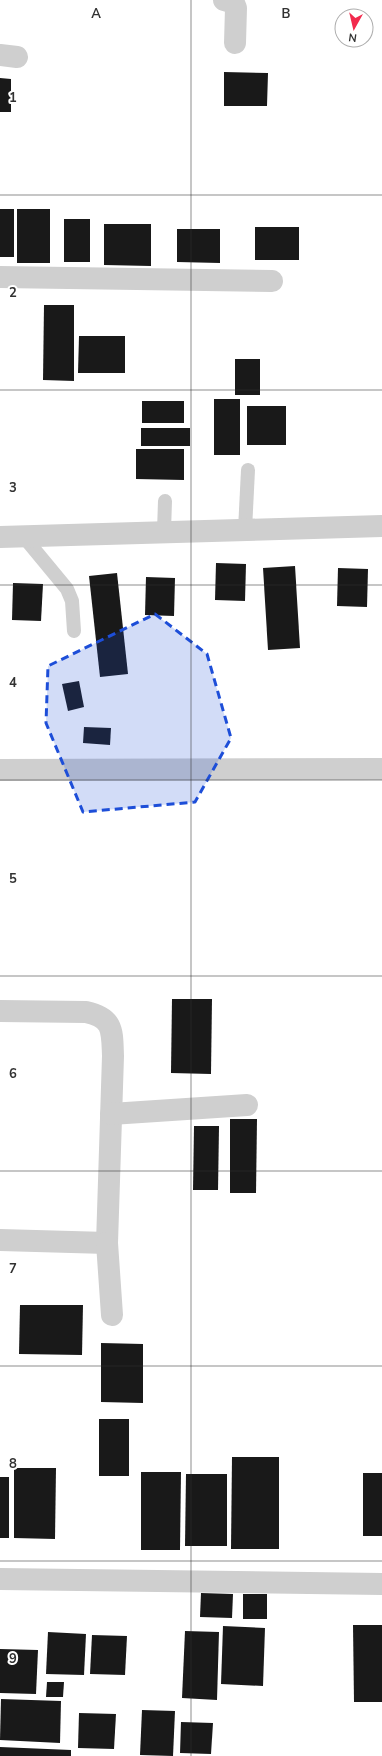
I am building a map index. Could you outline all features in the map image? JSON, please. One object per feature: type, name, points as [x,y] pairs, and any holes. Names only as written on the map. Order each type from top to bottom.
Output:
[{"type":"street","points":[[224,0],[234,3],[236,8],[236,43]]},
{"type":"street","points":[[0,277],[272,281]]},
{"type":"street","points":[[0,537],[164,531],[382,526]]},
{"type":"street","points":[[0,770],[382,769]]},
{"type":"street","points":[[0,1011],[86,1012],[96,1014],[110,1024],[112,1031],[111,1114],[107,1243],[112,1315]]},
{"type":"street","points":[[111,1114],[247,1105]]},
{"type":"street","points":[[0,1240],[107,1243]]},
{"type":"street","points":[[0,1579],[382,1584]]},
{"type":"lane","points":[[245,530],[248,470]]},
{"type":"lane","points":[[164,531],[165,501]]},
{"type":"lane","points":[[24,537],[67,589],[72,601],[74,631]]},
{"type":"highlighted area","points":[[155,614],[207,654],[231,738],[195,802],[83,812],[46,723],[48,666]]},
{"type":"building","points":[[224,72],[268,73],[267,106],[224,106]]},
{"type":"building","points":[[0,78],[11,79],[11,112],[0,112]]},
{"type":"building","points":[[0,209],[14,209],[14,257],[0,257]]},
{"type":"building","points":[[17,209],[50,209],[50,263],[17,263]]},
{"type":"building","points":[[64,219],[90,219],[90,262],[64,262]]},
{"type":"building","points":[[104,224],[151,224],[151,266],[104,265]]},
{"type":"building","points":[[255,227],[299,227],[299,260],[255,260]]},
{"type":"building","points":[[177,229],[220,229],[220,263],[177,262]]},
{"type":"building","points":[[44,305],[74,305],[74,381],[43,380]]},
{"type":"building","points":[[79,336],[125,336],[125,373],[78,373]]},
{"type":"building","points":[[235,359],[260,359],[260,395],[235,395]]},
{"type":"building","points":[[214,399],[240,399],[240,455],[214,455]]},
{"type":"building","points":[[142,401],[184,401],[184,423],[142,423]]},
{"type":"building","points":[[247,406],[286,406],[286,445],[247,445]]},
{"type":"building","points":[[141,428],[190,428],[190,446],[141,446]]},
{"type":"building","points":[[136,449],[184,449],[184,480],[136,479]]},
{"type":"building","points":[[216,563],[246,564],[245,601],[215,600]]},
{"type":"building","points":[[295,566],[300,648],[268,650],[263,568]]},
{"type":"building","points":[[338,568],[368,569],[367,607],[337,606]]},
{"type":"building","points":[[117,573],[128,674],[100,677],[89,576]]},
{"type":"building","points":[[146,577],[175,578],[174,616],[145,615]]},
{"type":"building","points":[[13,583],[43,584],[41,621],[12,620]]},
{"type":"building","points":[[79,681],[84,707],[68,711],[62,684]]},
{"type":"building","points":[[84,727],[111,728],[110,745],[83,743]]},
{"type":"building","points":[[172,999],[212,999],[211,1074],[171,1073]]},
{"type":"building","points":[[230,1119],[257,1119],[256,1193],[230,1193]]},
{"type":"building","points":[[194,1126],[219,1126],[218,1190],[193,1190]]},
{"type":"building","points":[[20,1305],[83,1305],[82,1355],[19,1354]]},
{"type":"building","points":[[101,1343],[143,1344],[143,1403],[101,1402]]},
{"type":"building","points":[[99,1419],[129,1419],[129,1476],[99,1476]]},
{"type":"building","points":[[232,1457],[279,1457],[279,1549],[231,1549]]},
{"type":"building","points":[[14,1468],[56,1468],[55,1539],[14,1538]]},
{"type":"building","points":[[141,1472],[181,1472],[180,1550],[141,1550]]},
{"type":"building","points":[[363,1473],[382,1473],[382,1536],[363,1536]]},
{"type":"building","points":[[186,1474],[227,1474],[227,1546],[185,1546]]},
{"type":"building","points":[[0,1477],[9,1477],[9,1538],[0,1538]]},
{"type":"building","points":[[201,1593],[233,1594],[232,1618],[200,1617]]},
{"type":"building","points":[[243,1594],[267,1594],[267,1619],[243,1619]]},
{"type":"building","points":[[353,1625],[382,1625],[382,1702],[354,1702]]},
{"type":"building","points":[[223,1626],[265,1628],[263,1686],[221,1684]]},
{"type":"building","points":[[185,1631],[219,1632],[217,1700],[182,1698]]},
{"type":"building","points":[[48,1632],[86,1634],[84,1675],[46,1674]]},
{"type":"building","points":[[92,1635],[127,1636],[125,1675],[90,1674]]},
{"type":"building","points":[[0,1649],[38,1650],[36,1694],[0,1693]]},
{"type":"building","points":[[47,1682],[64,1682],[63,1697],[46,1697]]},
{"type":"building","points":[[1,1699],[61,1701],[60,1743],[0,1740]]},
{"type":"building","points":[[142,1710],[175,1711],[173,1756],[140,1755]]},
{"type":"building","points":[[79,1713],[116,1714],[114,1749],[78,1748]]},
{"type":"building","points":[[181,1722],[213,1723],[211,1754],[180,1753]]},
{"type":"building","points":[[0,1747],[71,1750],[71,1756],[0,1756]]}]
